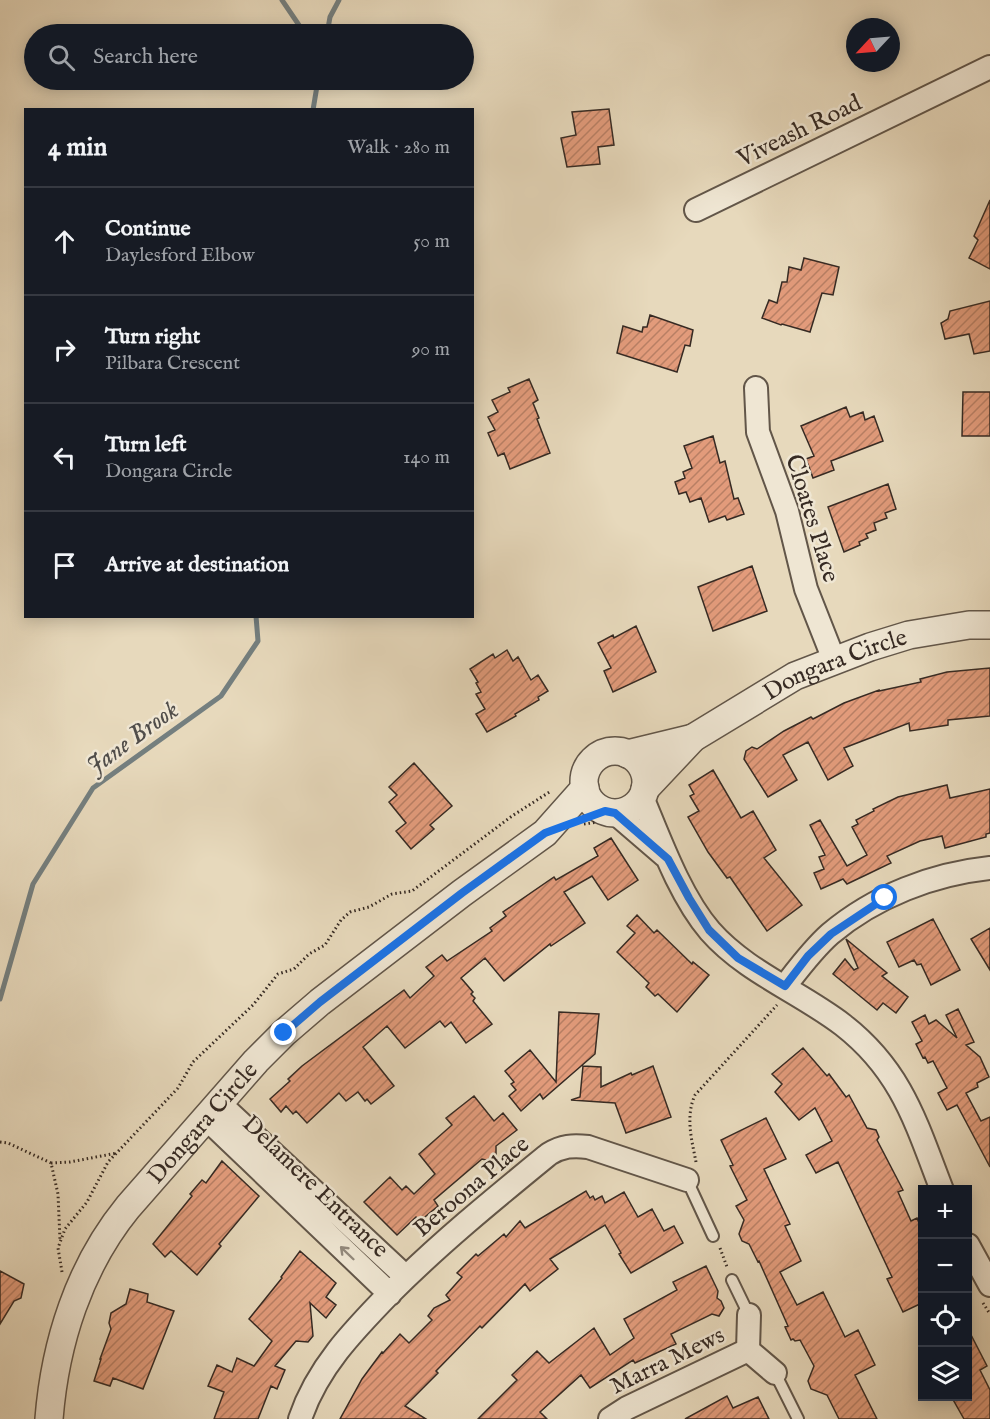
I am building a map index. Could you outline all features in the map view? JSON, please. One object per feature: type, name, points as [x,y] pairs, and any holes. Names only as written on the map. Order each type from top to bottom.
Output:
[{"type":"street","name":"Viveash Road","points":[[696,210],[990,68]]},
{"type":"street","name":"Cloates Place","points":[[756,388],[758,432],[787,511],[806,589],[834,660]]},
{"type":"street","name":"Dongara Circle","points":[[643,793],[693,738],[795,676],[834,660],[909,635],[969,625],[990,625]]},
{"type":"street","name":"Dongara Circle","points":[[627,754],[693,738]]},
{"type":"street","points":[[668,859],[601,817],[587,796],[584,783],[586,770],[593,759],[611,751],[633,756],[641,765],[645,774],[643,793],[668,859],[709,930],[738,958],[782,994],[842,1024],[869,1048],[894,1078],[910,1107],[940,1185]]},
{"type":"street","name":"Dongara Circle","points":[[49,1419],[52,1381],[61,1340],[90,1265],[111,1228],[256,1061],[284,1033],[320,1002],[462,893],[545,833],[585,788]]},
{"type":"street","points":[[601,817],[631,808],[643,793]]},
{"type":"street","name":"Dongara Circle","points":[[545,833],[601,817]]},
{"type":"street","points":[[782,994],[808,956],[831,934],[885,898],[942,876],[990,868]]},
{"type":"street","name":"Delamere Entrance","points":[[213,1111],[406,1277]]},
{"type":"street","name":"Delamere Entrance","points":[[213,1111],[390,1294]]},
{"type":"street","name":"Beroona Place","points":[[300,1419],[317,1379],[335,1352],[358,1326],[442,1243],[560,1147],[575,1145],[588,1147],[687,1180]]},
{"type":"street","points":[[972,1252],[990,1285]]},
{"type":"street","name":"Marra Mews","points":[[748,1350],[749,1315]]},
{"type":"street","name":"Marra Mews","points":[[748,1350],[775,1373]]},
{"type":"street","name":"Marra Mews","points":[[609,1419],[627,1408],[748,1350]]},
{"type":"lane","points":[[687,1180],[713,1236]]},
{"type":"lane","name":"Marra Mews","points":[[732,1280],[749,1315]]},
{"type":"lane","name":"Marra Mews","points":[[775,1373],[798,1419]]},
{"type":"path","points":[[62,1275],[58,1248],[65,1229],[87,1202],[108,1162],[178,1088],[193,1062],[253,1005],[278,974],[294,969],[309,954],[325,945],[341,920],[350,912],[369,907],[392,894],[412,891],[512,816],[557,789]]},
{"type":"path","points":[[687,1180],[696,1164],[690,1135],[691,1104],[695,1095],[782,994]]},
{"type":"path","points":[[0,1142],[8,1143],[51,1163],[78,1161],[119,1152]]},
{"type":"path","points":[[51,1163],[58,1194],[60,1242]]},
{"type":"path","points":[[713,1236],[732,1280]]},
{"type":"building","points":[[609,109],[614,145],[598,147],[600,164],[567,167],[561,138],[576,135],[572,112]]},
{"type":"building","points":[[990,200],[990,269],[969,258],[978,240],[974,236]]},
{"type":"building","points":[[804,258],[839,267],[833,295],[822,293],[810,332],[762,318],[769,300],[777,303],[782,282],[787,282],[789,267],[801,270]]},
{"type":"building","points":[[990,301],[990,351],[974,354],[969,334],[945,339],[941,323],[948,319],[950,311]]},
{"type":"building","points":[[650,315],[693,330],[690,346],[685,345],[677,372],[617,353],[623,326],[642,332],[643,327],[647,327]]},
{"type":"building","points":[[529,379],[538,400],[533,403],[539,418],[537,419],[550,453],[510,469],[504,453],[498,456],[488,433],[495,430],[488,417],[498,412],[492,400],[510,392],[508,388]]},
{"type":"building","points":[[963,392],[990,392],[990,436],[962,436]]},
{"type":"building","points":[[846,407],[850,417],[863,412],[865,420],[874,416],[883,441],[831,461],[834,470],[813,478],[806,459],[814,456],[801,426]]},
{"type":"building","points":[[713,436],[720,463],[725,461],[734,499],[738,498],[744,514],[727,520],[725,516],[709,522],[701,498],[690,502],[686,492],[679,494],[675,482],[685,478],[683,472],[692,468],[684,446]]},
{"type":"building","points":[[888,484],[896,509],[885,513],[887,518],[874,523],[876,530],[866,534],[868,538],[859,542],[860,545],[844,552],[828,507]]},
{"type":"building","points":[[752,566],[767,611],[713,631],[698,587]]},
{"type":"building","points":[[636,626],[656,672],[613,692],[604,671],[611,668],[598,643],[613,635],[614,638]]},
{"type":"building","points":[[507,650],[513,661],[518,657],[531,680],[538,675],[548,691],[538,697],[539,700],[515,714],[516,716],[487,732],[476,714],[485,709],[476,694],[481,692],[470,669],[493,654],[495,658]]},
{"type":"building","points":[[990,668],[990,716],[948,720],[948,725],[910,731],[909,723],[844,748],[853,766],[828,780],[808,742],[783,755],[797,780],[768,797],[744,759],[746,751],[752,747],[757,749],[811,717],[813,719],[844,703],[879,690],[921,682],[920,679],[947,672]]},
{"type":"building","points":[[414,763],[452,806],[430,825],[434,829],[411,849],[396,831],[406,823],[389,802],[397,795],[389,787]]},
{"type":"building","points":[[713,770],[741,818],[753,811],[776,850],[764,858],[802,905],[767,931],[730,877],[727,878],[708,852],[688,817],[699,811],[690,796],[694,794],[689,785]]},
{"type":"building","points":[[947,785],[950,798],[990,789],[990,833],[986,834],[986,837],[945,848],[942,836],[920,841],[887,856],[891,863],[847,884],[843,879],[821,889],[814,873],[824,869],[819,857],[825,855],[810,825],[820,820],[847,866],[867,855],[852,827],[858,824],[856,820],[898,797]]},
{"type":"building","points":[[611,838],[638,880],[608,900],[592,876],[564,892],[585,923],[551,946],[550,944],[504,981],[485,958],[461,978],[473,992],[471,994],[475,998],[473,1001],[492,1024],[466,1043],[451,1022],[445,1027],[440,1021],[405,1048],[387,1026],[363,1047],[394,1086],[371,1104],[367,1099],[365,1101],[358,1092],[346,1101],[339,1093],[307,1123],[296,1111],[293,1114],[286,1106],[281,1112],[270,1099],[290,1081],[288,1079],[302,1066],[404,990],[410,998],[434,976],[426,967],[442,955],[447,961],[492,931],[490,928],[506,916],[503,912],[554,877],[556,880],[598,856],[594,848]]},
{"type":"building","points":[[637,915],[654,933],[657,930],[692,964],[693,962],[709,975],[677,1012],[658,994],[655,996],[646,987],[649,983],[617,952],[635,933],[627,926]]},
{"type":"building","points":[[933,919],[960,970],[931,985],[921,964],[917,965],[914,960],[899,967],[887,942]]},
{"type":"building","points":[[990,928],[990,970],[971,939]]},
{"type":"building","points":[[846,939],[887,973],[882,976],[908,997],[896,1013],[883,1003],[877,1010],[833,974],[845,959],[854,970],[858,968]]},
{"type":"building","points":[[958,1009],[974,1042],[966,1045],[980,1057],[989,1077],[977,1083],[978,1087],[966,1093],[981,1121],[990,1117],[990,1167],[957,1105],[947,1110],[938,1093],[947,1088],[933,1061],[928,1063],[925,1057],[923,1058],[916,1044],[922,1041],[912,1022],[925,1015],[929,1024],[936,1020],[957,1038],[946,1015]]},
{"type":"building","points":[[559,1012],[599,1014],[595,1054],[543,1099],[540,1094],[521,1111],[509,1096],[516,1090],[511,1084],[514,1082],[505,1071],[530,1050],[556,1082]]},
{"type":"building","points":[[803,1048],[827,1076],[829,1074],[846,1097],[849,1095],[867,1128],[876,1130],[879,1137],[877,1140],[903,1190],[898,1192],[911,1221],[917,1218],[918,1220],[918,1305],[903,1312],[887,1279],[892,1277],[838,1162],[816,1173],[806,1155],[832,1141],[815,1108],[799,1120],[775,1092],[782,1084],[772,1074]]},
{"type":"building","points":[[583,1066],[601,1067],[601,1087],[653,1066],[671,1117],[626,1133],[615,1103],[571,1100],[580,1097]]},
{"type":"building","points":[[474,1096],[494,1121],[503,1113],[517,1130],[496,1146],[496,1155],[490,1161],[482,1159],[434,1200],[438,1206],[420,1221],[416,1217],[397,1235],[364,1202],[390,1177],[402,1190],[406,1186],[414,1194],[435,1174],[419,1154],[452,1125],[446,1118]]},
{"type":"building","points":[[766,1118],[786,1159],[764,1169],[790,1224],[785,1226],[801,1261],[780,1272],[797,1305],[823,1292],[845,1337],[858,1330],[875,1365],[855,1375],[877,1419],[839,1419],[827,1395],[811,1389],[808,1381],[814,1366],[800,1340],[791,1340],[785,1327],[788,1326],[759,1261],[749,1244],[742,1241],[739,1234],[744,1220],[736,1206],[747,1200],[730,1166],[733,1165],[721,1140]]},
{"type":"building","points":[[222,1161],[259,1196],[219,1244],[221,1246],[197,1275],[171,1251],[165,1257],[153,1244],[192,1196],[190,1194],[202,1180],[206,1183]]},
{"type":"building","points":[[586,1191],[590,1198],[593,1196],[595,1200],[602,1196],[605,1203],[624,1192],[638,1217],[652,1209],[664,1231],[674,1226],[683,1243],[631,1273],[605,1225],[550,1259],[558,1269],[530,1291],[525,1284],[436,1371],[438,1373],[405,1406],[426,1419],[340,1419],[362,1379],[382,1352],[400,1334],[409,1343],[432,1320],[428,1316],[434,1308],[450,1300],[446,1295],[462,1277],[457,1273],[476,1254],[478,1256],[504,1234],[506,1237],[520,1221],[525,1228]]},
{"type":"building","points":[[300,1251],[336,1283],[326,1297],[336,1305],[326,1318],[310,1303],[313,1336],[308,1342],[296,1341],[275,1366],[285,1370],[277,1389],[271,1386],[258,1419],[214,1419],[224,1392],[208,1386],[217,1365],[232,1372],[237,1358],[254,1366],[272,1341],[249,1319]]},
{"type":"building","points":[[706,1266],[718,1291],[717,1298],[724,1308],[719,1316],[712,1314],[671,1334],[676,1344],[635,1363],[633,1360],[590,1388],[581,1375],[540,1412],[547,1419],[478,1419],[517,1380],[512,1375],[537,1351],[549,1363],[594,1328],[610,1355],[634,1338],[624,1319],[677,1290],[673,1282]]},
{"type":"building","points":[[0,1271],[24,1284],[21,1298],[14,1301],[0,1324]]},
{"type":"building","points":[[130,1289],[148,1294],[147,1302],[174,1311],[143,1389],[113,1378],[110,1386],[94,1381],[111,1329],[109,1323],[111,1313],[126,1304]]},
{"type":"building","points":[[972,1337],[987,1366],[980,1370],[990,1390],[990,1419],[964,1419],[954,1401],[972,1401]]},
{"type":"building","points":[[727,1396],[733,1408],[758,1397],[769,1419],[685,1419]]},
{"type":"waterway","points":[[282,0],[298,24]]},
{"type":"waterway","name":"Jane Brook","points":[[329,24],[339,0]]},
{"type":"waterway","name":"Jane Brook","points":[[313,108],[316,90]]},
{"type":"waterway","name":"Jane Brook","points":[[0,999],[33,884],[93,788],[221,696],[258,641],[256,618]]},
{"type":"route","points":[[284,1033],[320,1002],[462,893],[545,833],[605,811],[615,813],[668,859],[709,930],[738,958],[785,986],[808,956],[831,934],[885,898]]}]
